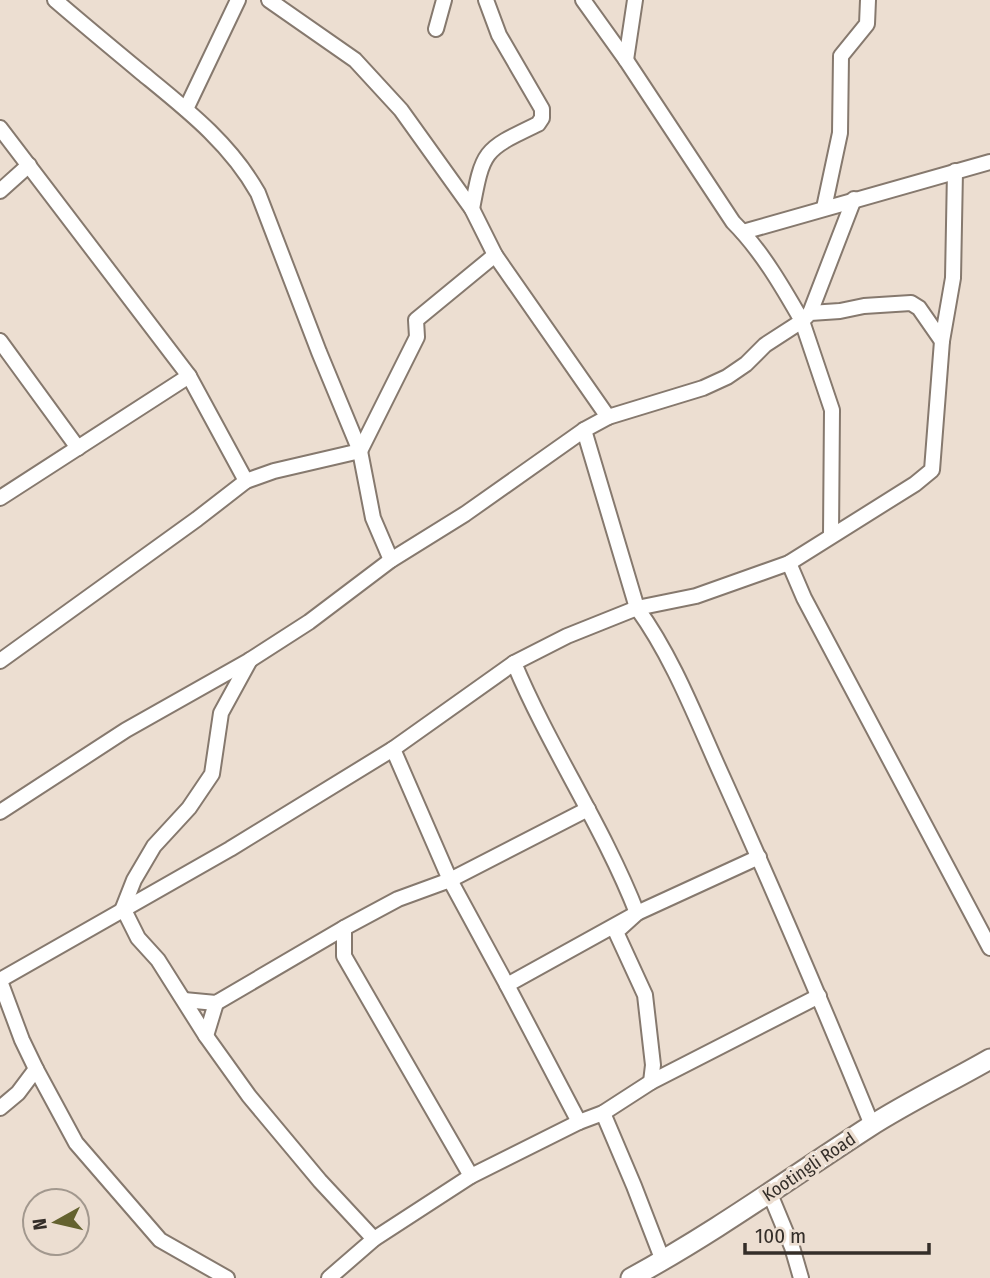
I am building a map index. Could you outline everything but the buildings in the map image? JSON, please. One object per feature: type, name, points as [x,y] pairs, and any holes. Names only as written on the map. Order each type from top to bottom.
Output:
[{"type":"street","points":[[55,0],[186,109],[226,147],[244,169],[258,193],[360,451],[373,518],[391,560]]},
{"type":"street","points":[[186,109],[238,0]]},
{"type":"street","points":[[269,0],[355,61],[401,110],[472,209],[495,255],[608,417]]},
{"type":"street","points":[[436,29],[444,0]]},
{"type":"street","points":[[472,209],[478,172],[486,155],[498,143],[538,124],[542,118],[542,109],[499,35],[486,0]]},
{"type":"street","points":[[583,0],[733,222],[806,317],[832,410],[831,535]]},
{"type":"street","points":[[626,60],[635,0]]},
{"type":"street","points":[[824,208],[840,133],[841,56],[867,24],[868,0]]},
{"type":"street","points":[[0,128],[189,376],[246,481]]},
{"type":"street","points":[[743,232],[990,162]]},
{"type":"street","points":[[0,191],[29,165]]},
{"type":"street","points":[[227,1278],[160,1240],[76,1143],[22,1040],[1,985],[123,908],[143,900],[230,849],[393,749],[514,663],[567,636],[638,608],[696,596],[789,563],[915,484],[932,470],[942,341],[953,278],[955,171]]},
{"type":"street","points":[[806,317],[854,199]]},
{"type":"street","points":[[360,451],[416,337],[416,320],[495,255]]},
{"type":"street","points":[[0,812],[126,730],[250,660],[309,622],[391,560],[465,514],[584,430],[608,417],[703,388],[727,377],[746,364],[765,345],[806,317],[864,306],[911,303],[919,308],[942,341]]},
{"type":"street","points":[[0,341],[78,448]]},
{"type":"street","points":[[0,499],[189,376]]},
{"type":"street","points":[[584,430],[638,608],[673,668],[759,857],[872,1125]]},
{"type":"street","points":[[0,661],[246,481],[274,471],[360,451]]},
{"type":"street","points":[[789,563],[804,598],[990,948]]},
{"type":"street","points":[[250,660],[221,713],[212,774],[188,808],[154,846],[134,880],[123,908],[138,938],[158,960],[248,1096],[320,1181],[374,1239]]},
{"type":"street","points":[[514,663],[540,723],[620,868],[638,913]]},
{"type":"street","points":[[393,749],[450,880],[579,1122]]},
{"type":"street","points":[[184,1000],[216,1003],[398,899],[450,880],[588,809]]},
{"type":"street","points":[[507,985],[638,913],[759,857]]},
{"type":"street","points":[[638,913],[616,932],[645,995],[653,1065],[651,1082]]},
{"type":"street","points":[[344,928],[344,956],[471,1176]]},
{"type":"street","points":[[329,1278],[374,1239],[471,1176],[579,1122],[603,1113],[651,1082],[819,996]]},
{"type":"street","points":[[206,1036],[216,1003]]},
{"type":"street","name":"Kootingli Road","points":[[631,1278],[770,1194],[872,1125],[990,1059]]},
{"type":"street","points":[[0,1108],[18,1093],[36,1069]]},
{"type":"street","points":[[603,1113],[663,1261]]},
{"type":"street","points":[[770,1194],[792,1247],[801,1278]]}]
